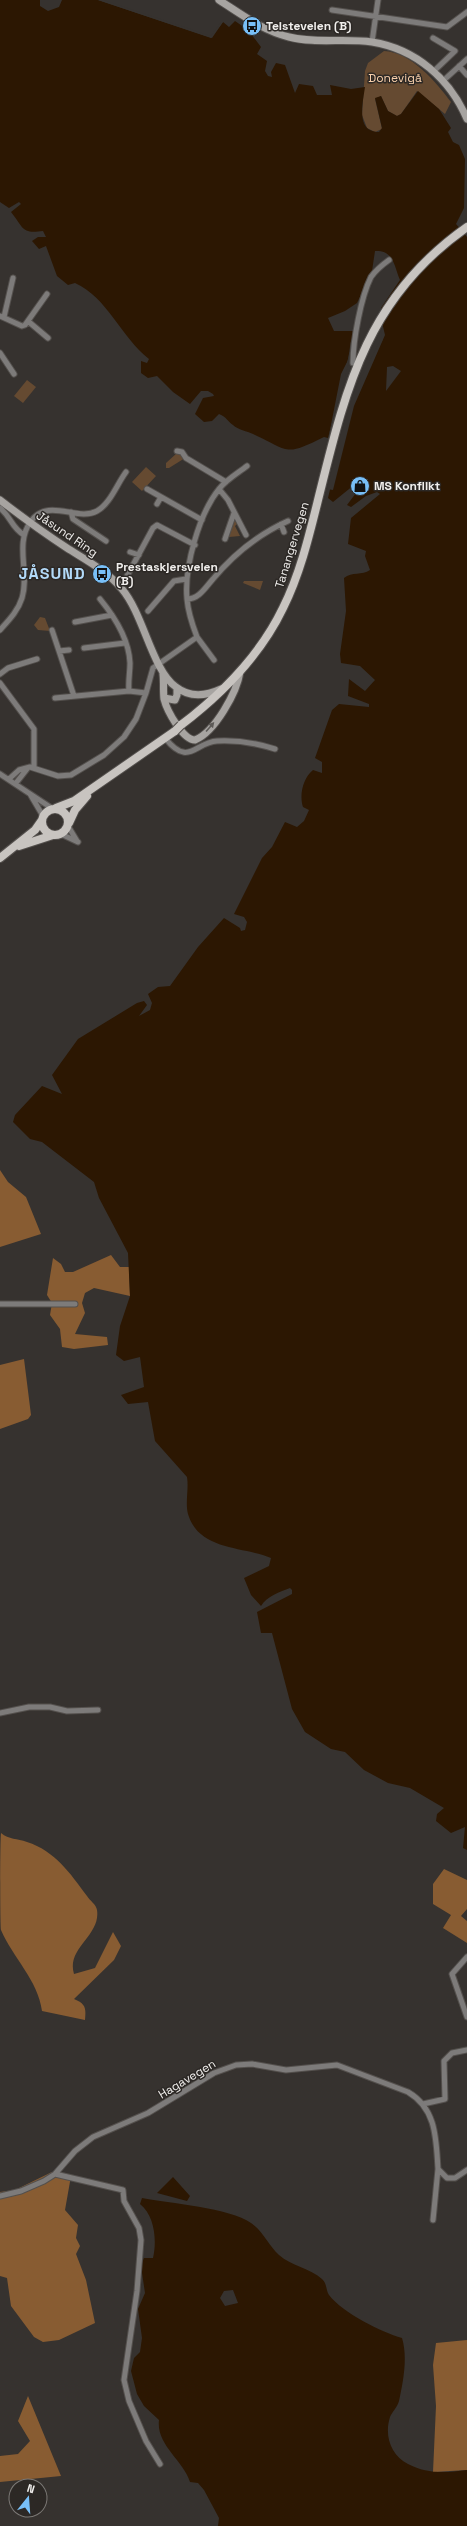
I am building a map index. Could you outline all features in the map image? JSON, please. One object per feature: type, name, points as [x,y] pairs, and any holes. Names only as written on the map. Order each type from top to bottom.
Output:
[{"type":"main road","points":[[219,0],[258,24],[284,36],[307,40],[372,42],[402,51],[434,71],[444,80],[466,115]]},
{"type":"main road","name":"Tanangervegen","points":[[55,808],[70,804],[178,728],[227,686],[240,672],[274,626],[294,583],[306,547],[344,398],[356,364],[388,308],[411,278],[438,251],[467,227]]},
{"type":"main road","name":"Jåsund Ring","points":[[0,500],[30,523],[100,569],[122,588],[139,614],[159,663],[162,672],[164,698],[168,710],[188,738],[195,740],[203,735],[226,708],[240,672]]},
{"type":"main road","name":"Jåsund Ring","points":[[162,672],[177,688],[189,694],[202,695],[227,686]]},
{"type":"main road","points":[[164,698],[175,700],[178,695],[177,688]]},
{"type":"main road","name":"Tanangervegen","points":[[68,825],[80,803],[98,785]]},
{"type":"main road","points":[[0,858],[35,830],[42,818],[55,808],[64,812],[68,825],[57,835],[16,846]]},
{"type":"main road","points":[[42,818],[46,832],[57,835]]},
{"type":"street","points":[[372,42],[378,0]]},
{"type":"street","points":[[332,10],[407,20],[415,24],[447,27],[467,12]]},
{"type":"street","points":[[432,38],[455,51],[434,71]]},
{"type":"street","points":[[444,80],[467,59]]},
{"type":"street","points":[[459,66],[467,75]]},
{"type":"street","points":[[353,363],[354,346],[369,285],[376,271],[389,260]]},
{"type":"street","points":[[12,278],[2,317],[22,326],[30,322],[47,294]]},
{"type":"street","points":[[30,322],[48,338]]},
{"type":"street","points":[[0,352],[14,374]]},
{"type":"street","points":[[177,451],[182,452],[186,458],[226,482]]},
{"type":"street","points":[[214,660],[198,637],[187,599],[186,579],[202,520],[219,489],[247,466]]},
{"type":"street","points":[[0,630],[16,612],[22,598],[24,535],[30,523],[37,516],[48,511],[90,514],[98,511],[126,472]]},
{"type":"street","points":[[147,489],[202,520]]},
{"type":"street","points":[[219,489],[228,500],[246,536]]},
{"type":"street","points":[[157,504],[161,497]]},
{"type":"street","points":[[0,508],[9,515],[16,530],[24,535]]},
{"type":"street","points":[[71,512],[73,519],[106,541]]},
{"type":"street","points":[[224,539],[234,513]]},
{"type":"street","points":[[187,599],[196,598],[242,550],[288,521]]},
{"type":"street","points":[[281,524],[284,532]]},
{"type":"street","points":[[127,576],[153,528],[157,525],[195,545]]},
{"type":"street","points":[[130,552],[139,556]]},
{"type":"street","points":[[148,611],[175,579],[186,579]]},
{"type":"street","points":[[100,599],[112,615],[125,643],[130,663],[128,691]]},
{"type":"street","points":[[157,602],[162,606]]},
{"type":"street","points":[[75,622],[112,615]]},
{"type":"street","points":[[52,630],[74,696]]},
{"type":"street","points":[[9,779],[19,770],[32,767],[65,776],[94,762],[124,737],[136,719],[146,693],[151,670],[198,637]]},
{"type":"street","points":[[84,648],[125,643]]},
{"type":"street","points":[[59,651],[69,650]]},
{"type":"street","points":[[0,674],[8,668],[37,659]]},
{"type":"street","points":[[0,684],[34,729],[32,767]]},
{"type":"street","points":[[54,698],[128,691],[146,693]]},
{"type":"street","points":[[165,738],[176,749],[188,752],[200,749],[210,742],[220,741],[251,743],[275,749]]},
{"type":"street","points":[[16,783],[22,773],[32,767]]},
{"type":"street","points":[[0,774],[55,808]]},
{"type":"street","points":[[28,792],[42,818]]},
{"type":"street","points":[[57,835],[78,842],[68,825]]},
{"type":"street","points":[[0,1304],[75,1304]]},
{"type":"street","points":[[0,1713],[30,1707],[50,1707],[66,1712],[98,1710]]},
{"type":"street","points":[[467,1956],[452,1974],[467,2017]]},
{"type":"street","points":[[433,2220],[438,2169],[436,2134],[423,2104],[445,2099],[444,2061],[452,2053],[467,2050]]},
{"type":"street","name":"Hagavegen","points":[[0,2196],[21,2191],[44,2182],[55,2174],[75,2151],[93,2137],[148,2113],[214,2073],[236,2064],[252,2064],[286,2070],[337,2065],[344,2066],[408,2092],[423,2104]]},
{"type":"street","points":[[438,2169],[447,2178],[455,2178],[467,2170]]},
{"type":"street","points":[[55,2174],[123,2190],[124,2201],[139,2228],[141,2240],[137,2291],[124,2380],[129,2401],[146,2441],[160,2464]]},
{"type":"green space","name":"Donevigå","points":[[384,51],[394,53],[413,62],[430,77],[451,102],[445,114],[417,91],[401,114],[397,116],[388,111],[381,96],[375,99],[382,129],[375,132],[367,128],[362,115],[365,71],[368,63]]},
{"type":"green space","points":[[27,380],[36,387],[23,403],[14,396]]},
{"type":"green space","points":[[177,453],[181,453],[185,458],[169,468],[166,468],[166,463]]},
{"type":"green space","points":[[146,467],[156,476],[142,491],[132,482]]},
{"type":"green space","points":[[234,520],[238,523],[235,526],[240,536],[229,537]]},
{"type":"green space","points":[[244,581],[263,581],[260,590],[243,583]]},
{"type":"green space","points":[[40,617],[45,618],[50,631],[38,630],[34,625]]},
{"type":"shaded area","points":[[0,0],[40,0],[40,6],[48,11],[59,7],[62,0],[98,0],[211,38],[223,22],[229,27],[235,21],[248,30],[261,47],[257,54],[267,61],[265,71],[268,76],[272,77],[271,72],[276,63],[285,65],[295,93],[299,84],[313,86],[317,95],[332,95],[330,85],[351,89],[365,87],[362,115],[363,122],[371,131],[379,132],[382,128],[375,98],[381,96],[388,111],[397,116],[401,114],[418,91],[439,109],[451,128],[448,132],[453,142],[459,145],[465,159],[464,208],[456,224],[467,237],[467,1850],[463,1848],[465,1827],[451,1833],[436,1821],[437,1814],[444,1808],[410,1788],[388,1783],[364,1770],[345,1752],[331,1749],[305,1732],[292,1709],[272,1633],[261,1633],[257,1612],[292,1594],[292,1590],[290,1588],[274,1595],[261,1606],[251,1595],[244,1578],[269,1566],[271,1558],[212,1541],[202,1535],[194,1526],[187,1509],[187,1477],[155,1441],[148,1402],[128,1404],[121,1395],[144,1387],[140,1357],[124,1361],[116,1355],[120,1326],[130,1296],[128,1253],[99,1198],[94,1182],[42,1142],[30,1139],[13,1122],[15,1115],[42,1086],[62,1094],[52,1075],[78,1039],[137,1003],[144,1001],[147,1005],[139,1016],[150,1010],[152,1003],[148,994],[158,987],[170,986],[198,947],[224,918],[240,928],[241,931],[245,930],[247,922],[244,917],[234,914],[262,858],[272,847],[285,822],[297,827],[304,821],[309,810],[303,807],[301,797],[304,782],[313,770],[322,773],[322,762],[315,758],[332,710],[339,704],[369,707],[369,704],[348,696],[349,679],[365,691],[375,680],[360,666],[341,663],[340,654],[346,611],[344,578],[370,570],[365,556],[366,551],[348,544],[351,518],[380,494],[377,492],[366,496],[351,507],[347,505],[359,489],[354,485],[333,502],[328,498],[351,401],[383,339],[381,308],[400,280],[390,256],[381,251],[375,251],[372,271],[357,303],[345,311],[328,318],[334,331],[355,331],[328,438],[324,437],[294,449],[281,448],[237,428],[224,416],[219,414],[212,421],[204,422],[195,414],[203,398],[214,396],[208,391],[201,391],[190,404],[173,392],[157,376],[148,378],[141,373],[141,361],[147,363],[149,359],[139,350],[96,298],[86,289],[75,283],[68,285],[57,276],[46,246],[39,249],[32,241],[38,237],[46,237],[43,231],[27,231],[21,226],[11,212],[21,204],[19,202],[9,208],[0,202]],"holes":[[[393,366],[401,371],[386,391],[387,367]]]},
{"type":"shaded area","points":[[0,1170],[8,1182],[26,1197],[41,1234],[0,1247]]},
{"type":"shaded area","points":[[111,1255],[120,1267],[129,1267],[130,1296],[94,1288],[85,1293],[82,1303],[85,1313],[75,1334],[107,1337],[108,1345],[74,1349],[62,1347],[60,1329],[50,1315],[52,1303],[47,1295],[53,1258],[61,1264],[65,1272],[73,1272]]},
{"type":"shaded area","points":[[24,1359],[31,1415],[28,1419],[0,1429],[0,1365]]},
{"type":"shaded area","points":[[1,1833],[7,1837],[37,1846],[54,1857],[68,1871],[95,1906],[97,1910],[97,1919],[94,1927],[75,1957],[73,1965],[74,1974],[95,1968],[113,1932],[121,1946],[114,1960],[74,1999],[83,2005],[85,2020],[42,2011],[36,1989],[1,1930]]},
{"type":"shaded area","points":[[444,1869],[467,1880],[467,1909],[461,1916],[467,1921],[467,1943],[443,1928],[451,1915],[433,1904],[433,1884]]},
{"type":"shaded area","points":[[52,2172],[71,2176],[65,2210],[78,2225],[76,2238],[80,2246],[76,2254],[86,2280],[95,2323],[59,2340],[43,2342],[34,2337],[11,2306],[7,2278],[0,2276],[0,2192],[15,2190]]},
{"type":"shaded area","points":[[173,2177],[190,2196],[187,2201],[157,2193]]},
{"type":"shaded area","points":[[142,2198],[199,2207],[229,2213],[251,2223],[275,2251],[284,2259],[312,2272],[322,2279],[329,2295],[335,2302],[373,2327],[402,2338],[405,2362],[399,2401],[390,2417],[388,2424],[390,2444],[397,2456],[408,2464],[422,2470],[451,2472],[467,2470],[467,2526],[218,2526],[219,2518],[204,2490],[198,2483],[190,2482],[187,2474],[162,2437],[159,2429],[159,2420],[144,2406],[137,2394],[131,2371],[134,2358],[140,2352],[142,2338],[138,2309],[145,2293],[141,2266],[144,2258],[153,2258],[155,2244],[152,2222],[145,2209],[140,2204]],"holes":[[[233,2290],[238,2303],[225,2306],[220,2298],[224,2291]]]},
{"type":"shaded area","points":[[467,2340],[467,2470],[433,2472],[436,2406],[433,2365],[436,2343]]},
{"type":"shaded area","points":[[28,2396],[61,2476],[41,2478],[8,2478],[8,2481],[0,2482],[0,2456],[18,2454],[30,2441],[18,2421]]},
{"type":"pier","points":[[98,0],[104,0],[211,36],[221,22],[223,22],[212,38]]},
{"type":"pier","points":[[381,318],[385,335],[354,406],[333,490],[327,489],[349,401],[381,339],[382,334],[378,328]]},
{"type":"pier","points":[[355,337],[330,439],[328,440],[341,374],[348,360],[351,340]]},
{"type":"place","name":"Teisteveien (B)","points":[[252,26]]},
{"type":"place","name":"MS Konflikt","points":[[360,486]]},
{"type":"place","name":"Prestaskjersveien (B)","points":[[102,574]]},
{"type":"district","name":"JÅSUND","points":[[52,573]]}]
